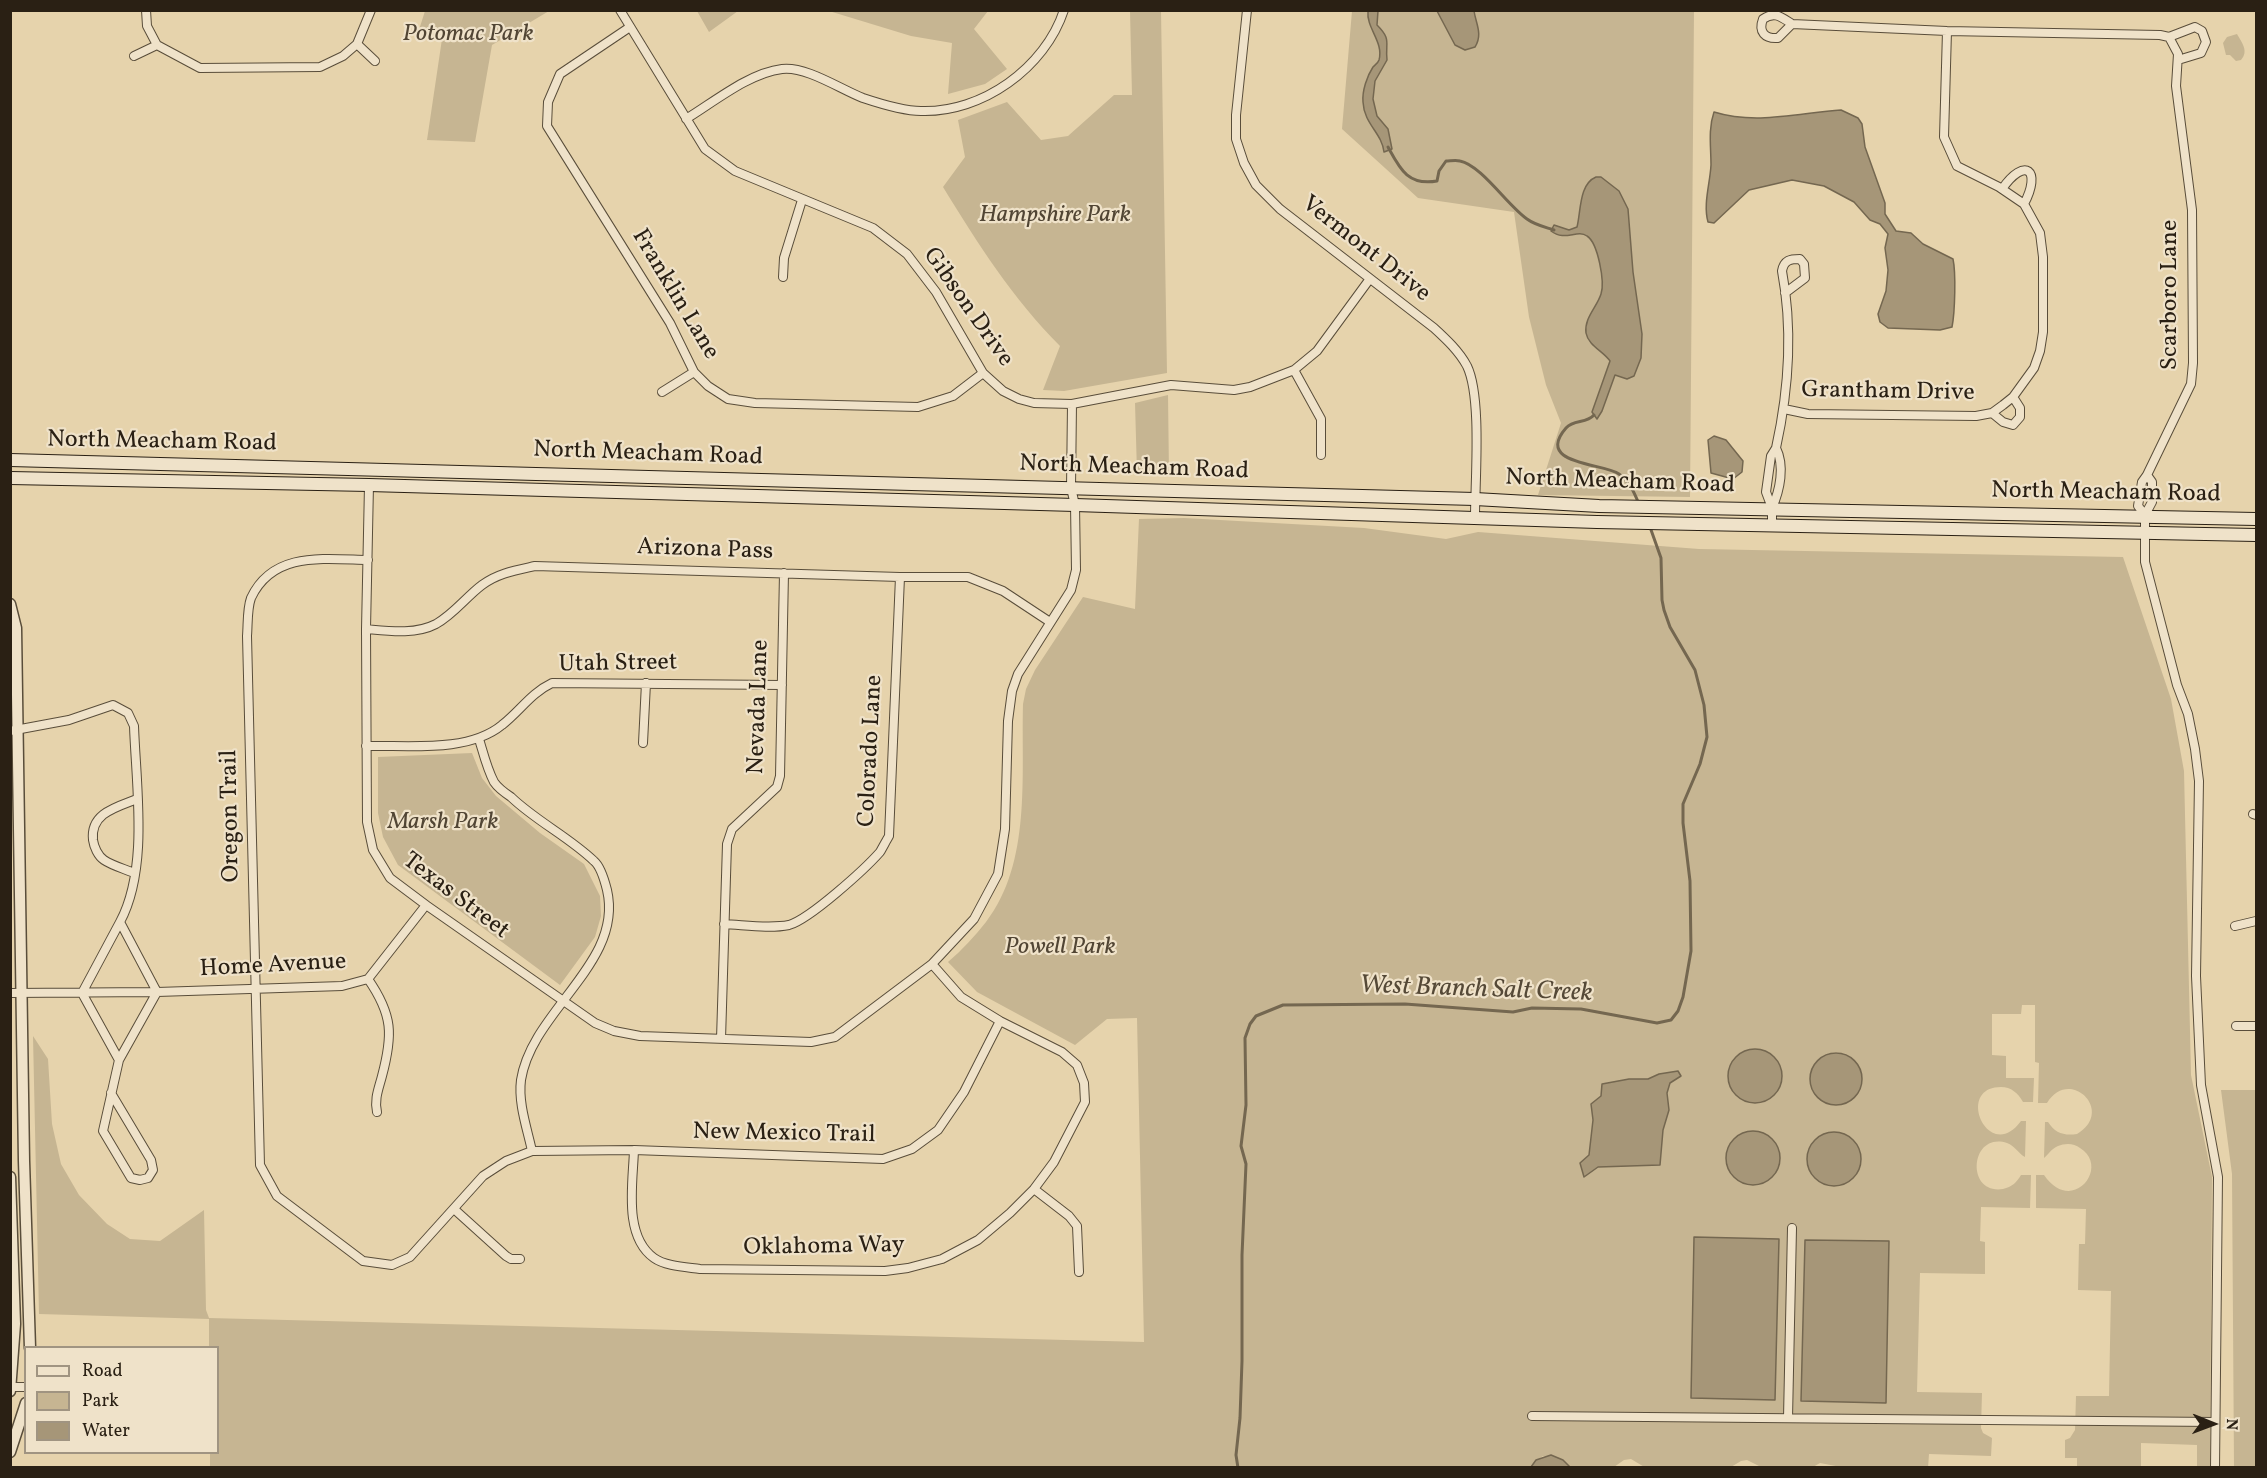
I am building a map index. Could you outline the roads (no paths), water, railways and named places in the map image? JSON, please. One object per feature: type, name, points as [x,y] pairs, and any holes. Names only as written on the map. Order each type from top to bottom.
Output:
[{"type":"main road","name":"North Meacham Road","points":[[10,460],[1475,499],[1660,507],[2256,519]]},
{"type":"main road","name":"North Meacham Road","points":[[10,477],[1075,504],[1666,524],[2256,535]]},
{"type":"street","points":[[146,10],[147,26],[157,45],[200,68],[320,67],[343,56],[357,44],[370,10]]},
{"type":"street","name":"Gibson Drive","points":[[620,10],[705,149],[735,171],[873,228],[907,254],[936,292],[983,373],[1003,391],[1019,399],[1034,403],[1072,404],[1171,385],[1234,390],[1250,387],[1294,370],[1317,351],[1369,280]]},
{"type":"street","points":[[686,119],[759,74],[784,68],[808,74],[864,98],[920,111],[953,109],[990,95],[1035,62],[1059,28],[1064,10]]},
{"type":"street","name":"Vermont Drive","points":[[1247,10],[1236,123],[1236,140],[1244,163],[1257,185],[1280,209],[1434,328],[1452,344],[1467,366],[1474,388],[1475,517]]},
{"type":"street","points":[[1792,24],[2169,37],[2195,27],[2202,31],[2206,42],[2201,52],[2178,60],[2175,45],[2169,37]]},
{"type":"street","name":"Franklin Lane","points":[[630,27],[560,74],[548,102],[547,126],[670,323],[694,372],[708,386],[728,399],[755,403],[918,407],[953,396],[983,373]]},
{"type":"street","name":"Grantham Drive","points":[[1784,409],[1808,414],[1958,416],[1992,413],[2013,397],[2034,368],[2043,332],[2043,257],[2040,233],[2024,204],[2002,189],[1957,166],[1944,137],[1947,31]]},
{"type":"street","points":[[357,44],[375,61]]},
{"type":"street","points":[[134,56],[157,45]]},
{"type":"street","name":"Scarboro Lane","points":[[2145,515],[2138,506],[2142,482],[2191,384],[2193,363],[2193,232],[2177,96],[2178,60]]},
{"type":"street","points":[[2002,189],[2012,175],[2018,171],[2030,172],[2033,178],[2032,189],[2024,204]]},
{"type":"street","points":[[783,277],[784,258],[802,200]]},
{"type":"street","points":[[1772,526],[1772,508],[1766,492],[1771,456],[1776,448],[1784,409],[1789,370],[1785,293]]},
{"type":"street","points":[[1294,370],[1321,419],[1321,454]]},
{"type":"street","points":[[662,392],[694,372]]},
{"type":"street","name":"Grantham Drive","points":[[1992,413],[2003,422],[2013,424],[2020,417],[2020,408],[2013,397]]},
{"type":"street","name":"Texas Street","points":[[369,485],[366,629],[367,822],[373,850],[390,878],[596,1023],[614,1031],[640,1036],[811,1042],[835,1037],[932,964],[975,919],[998,874],[1005,829],[1008,721],[1012,692],[1018,674],[1071,590],[1076,570],[1075,504],[1071,488],[1072,404]]},
{"type":"street","points":[[1772,508],[1779,492],[1780,456],[1776,448]]},
{"type":"street","points":[[2147,475],[2152,482],[2152,502],[2145,515],[2145,561],[2177,685],[2188,714],[2199,781],[2196,976],[2201,1085],[2218,1177],[2215,1467]]},
{"type":"street","name":"Oregon Trail","points":[[368,560],[318,559],[285,564],[263,579],[250,600],[247,636],[260,1165],[277,1196],[363,1261],[392,1265],[410,1257],[454,1209]]},
{"type":"street","name":"Arizona Pass","points":[[366,629],[403,632],[434,625],[455,611],[483,585],[508,572],[535,566],[968,577],[1003,591],[1050,622]]},
{"type":"street","name":"Nevada Lane","points":[[721,1039],[727,844],[732,829],[777,787],[780,776],[784,573]]},
{"type":"street","name":"Colorado Lane","points":[[724,924],[776,926],[791,924],[807,916],[841,889],[880,851],[889,836],[900,577]]},
{"type":"street","points":[[10,604],[16,628],[14,731],[16,993],[30,1346]]},
{"type":"street","points":[[643,743],[646,682]]},
{"type":"street","name":"Utah Street","points":[[366,746],[456,744],[479,739],[502,726],[537,690],[552,683],[646,682],[782,685]]},
{"type":"street","points":[[14,731],[69,720],[113,705],[128,712],[134,726],[138,846],[129,905],[82,993],[119,1060]]},
{"type":"street","points":[[479,739],[495,783],[522,808],[596,862],[607,889],[609,915],[604,937],[594,958],[536,1038],[526,1059],[521,1081],[521,1104],[532,1151],[506,1161],[483,1176],[454,1209],[506,1256],[511,1259],[520,1259]]},
{"type":"street","points":[[134,873],[100,856],[94,845],[93,833],[97,821],[104,813],[137,799]]},
{"type":"street","name":"Home Avenue","points":[[16,993],[157,992],[342,986],[368,979],[426,905]]},
{"type":"street","points":[[2235,926],[2256,921]]},
{"type":"street","points":[[111,1093],[151,1160],[153,1170],[148,1178],[140,1180],[131,1178],[103,1131],[111,1093],[119,1060],[157,992],[120,922]]},
{"type":"street","points":[[932,964],[961,997],[1000,1021]]},
{"type":"street","points":[[368,979],[381,998],[390,1026],[389,1050],[375,1102],[377,1112]]},
{"type":"street","name":"Oklahoma Way","points":[[634,1150],[633,1226],[641,1242],[654,1258],[700,1269],[885,1271],[908,1268],[942,1259],[978,1240],[1010,1214],[1034,1189],[1054,1162],[1085,1102],[1084,1083],[1077,1065],[1062,1052],[1000,1021]]},
{"type":"street","name":"New Mexico Trail","points":[[532,1151],[634,1150],[883,1158],[912,1149],[938,1130],[958,1101],[1000,1021]]},
{"type":"street","points":[[2235,1026],[2256,1026]]},
{"type":"street","points":[[10,1177],[13,1324],[11,1388]]},
{"type":"street","points":[[1034,1189],[1070,1216],[1077,1226],[1079,1272]]},
{"type":"street","points":[[1788,1418],[1792,1228]]},
{"type":"street","points":[[13,1324],[30,1324]]},
{"type":"street","points":[[10,1452],[24,1409]]},
{"type":"street","points":[[1532,1416],[2215,1422]]},
{"type":"water","points":[[1368,11],[1378,11],[1377,25],[1385,34],[1387,41],[1387,60],[1375,81],[1373,99],[1377,116],[1388,129],[1392,149],[1384,152],[1380,139],[1366,116],[1363,102],[1367,79],[1379,61],[1380,53]]},
{"type":"water","points":[[1437,11],[1474,11],[1479,33],[1475,47],[1465,50],[1455,45]]},
{"type":"water","points":[[1841,110],[1858,118],[1862,124],[1865,147],[1885,203],[1885,214],[1896,231],[1911,233],[1923,244],[1953,259],[1955,293],[1952,327],[1940,330],[1888,328],[1880,322],[1878,314],[1886,291],[1888,270],[1885,248],[1888,234],[1880,224],[1870,220],[1854,202],[1824,186],[1792,180],[1749,190],[1714,223],[1708,222],[1706,201],[1711,165],[1710,131],[1714,112],[1746,118],[1762,118]]},
{"type":"water","points":[[1596,177],[1601,177],[1619,191],[1628,209],[1633,272],[1642,334],[1641,358],[1634,376],[1627,379],[1615,375],[1597,419],[1592,412],[1610,361],[1587,337],[1586,328],[1601,294],[1600,263],[1594,246],[1587,236],[1579,234],[1566,236],[1551,231],[1554,225],[1569,230],[1577,227],[1586,186]]},
{"type":"water","points":[[1714,436],[1726,440],[1743,461],[1742,472],[1733,479],[1711,473],[1708,440]]},
{"type":"water","points":[[1755,1049],[1765,1051],[1774,1057],[1780,1066],[1782,1076],[1780,1086],[1774,1095],[1765,1101],[1755,1103],[1745,1101],[1736,1095],[1730,1086],[1728,1076],[1730,1066],[1736,1057],[1745,1051]]},
{"type":"water","points":[[1831,1053],[1841,1053],[1855,1060],[1862,1079],[1855,1098],[1841,1105],[1831,1105],[1821,1101],[1814,1094],[1810,1084],[1810,1074],[1814,1064],[1821,1057]]},
{"type":"water","points":[[1678,1071],[1681,1076],[1670,1083],[1667,1093],[1669,1110],[1663,1130],[1660,1165],[1598,1167],[1584,1177],[1580,1163],[1589,1155],[1593,1120],[1591,1104],[1601,1096],[1602,1084],[1629,1079],[1648,1079],[1659,1074]]},
{"type":"water","points":[[1753,1131],[1763,1133],[1772,1139],[1778,1148],[1780,1158],[1778,1168],[1772,1177],[1763,1183],[1753,1185],[1743,1183],[1734,1177],[1728,1168],[1726,1158],[1728,1148],[1734,1139],[1743,1133]]},
{"type":"water","points":[[1834,1132],[1853,1140],[1861,1159],[1853,1178],[1834,1186],[1815,1178],[1807,1159],[1815,1140]]},
{"type":"water","points":[[1694,1237],[1779,1239],[1775,1400],[1691,1398]]},
{"type":"water","points":[[1805,1240],[1889,1241],[1886,1403],[1801,1401]]},
{"type":"water","points":[[1551,1455],[1563,1460],[1570,1467],[1531,1467],[1536,1460]]},
{"type":"waterway","name":"West Branch Salt Creek","points":[[1388,147],[1401,169],[1419,181],[1437,181],[1439,171],[1446,161],[1468,164],[1527,219],[1554,230]]},
{"type":"waterway","name":"West Branch Salt Creek","points":[[1594,415],[1587,420],[1569,425],[1558,440],[1559,449],[1565,456],[1575,461],[1619,474],[1629,484],[1639,504]]},
{"type":"waterway","name":"West Branch Salt Creek","points":[[1238,1468],[1236,1455],[1242,1361],[1242,1255],[1246,1164],[1241,1146],[1246,1105],[1245,1038],[1256,1016],[1283,1005],[1405,1004],[1513,1012],[1532,1008],[1581,1009],[1657,1023],[1671,1020],[1678,1011],[1683,997],[1691,951],[1690,881],[1683,804],[1700,764],[1707,737],[1704,705],[1695,670],[1670,627],[1664,610],[1661,558],[1650,527]]},
{"type":"park label","name":"Potomac Park","points":[[468,36]]},
{"type":"park label","name":"Hampshire Park","points":[[1055,217]]},
{"type":"park label","name":"Marsh Park","points":[[443,824]]},
{"type":"park label","name":"Powell Park","points":[[1060,949]]}]
